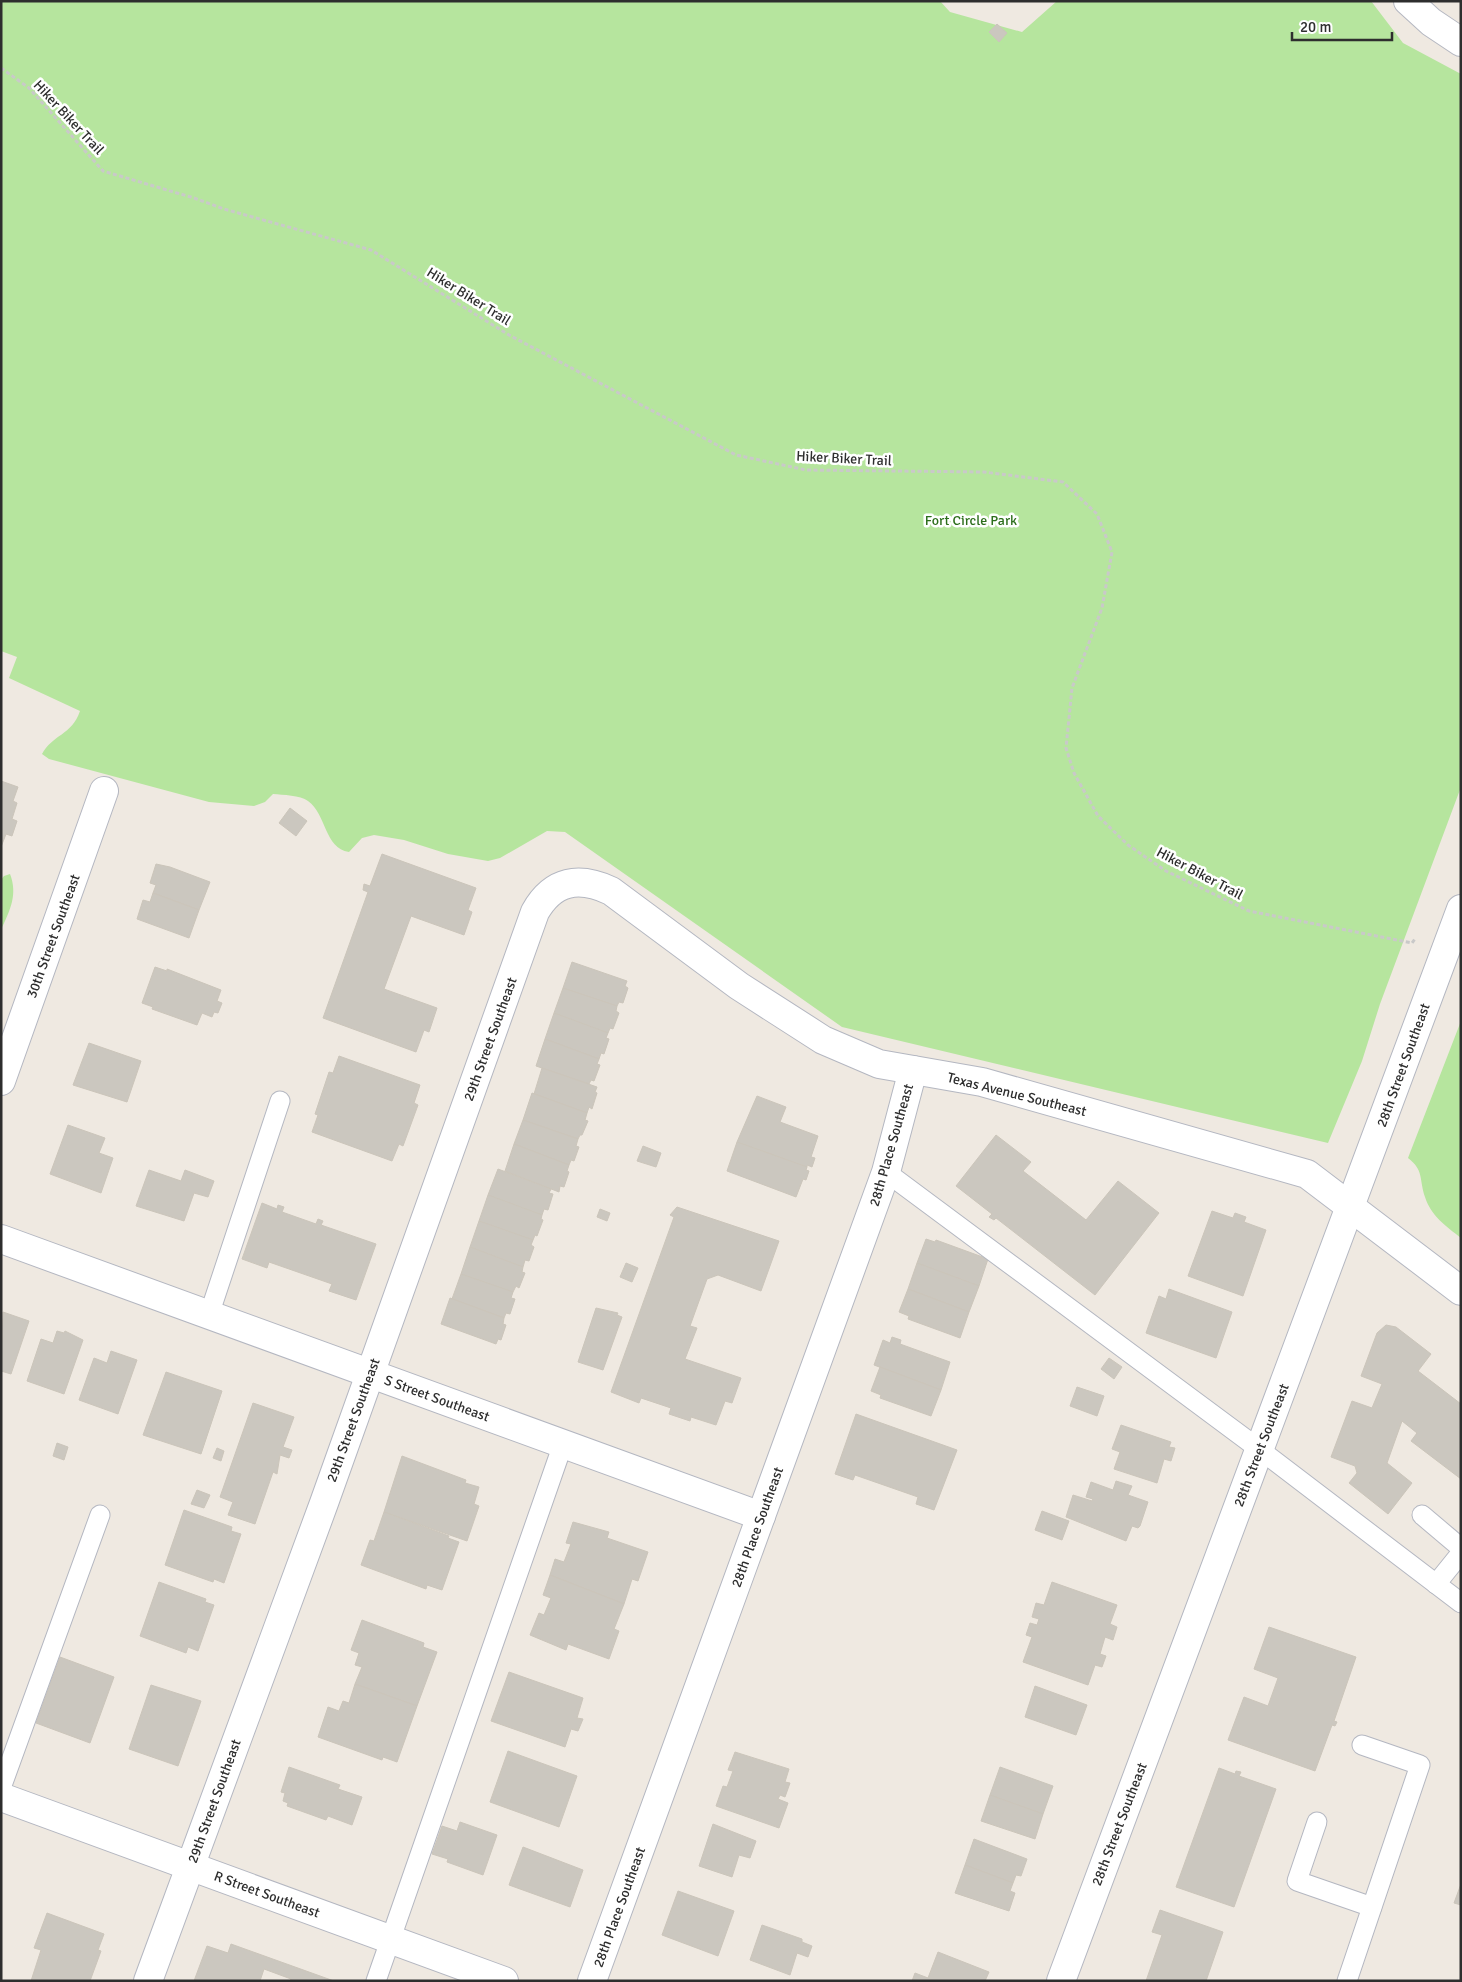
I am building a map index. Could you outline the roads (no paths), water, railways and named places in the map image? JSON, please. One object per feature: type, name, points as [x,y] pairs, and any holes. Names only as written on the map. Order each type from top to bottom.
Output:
[{"type":"street","points":[[1408,1],[1431,22],[1461,42]]},
{"type":"street","name":"30th Street Southeast","points":[[1,1081],[104,791]]},
{"type":"street","name":"Texas Avenue Southeast","points":[[580,883],[599,886],[612,891],[739,986],[823,1040],[879,1064],[982,1082],[1307,1174],[1351,1205],[1461,1291]]},
{"type":"street","name":"29th Street Southeast","points":[[148,1981],[370,1373],[535,912],[542,900],[551,891],[562,885],[580,883]]},
{"type":"street","name":"28th Street Southeast","points":[[1061,1981],[1461,909]]},
{"type":"street","name":"28th Place Southeast","points":[[592,1981],[886,1172],[913,1070]]},
{"type":"street","name":"S Street Southeast","points":[[1,1239],[761,1516]]},
{"type":"street","name":"R Street Southeast","points":[[1,1797],[504,1981]]},
{"type":"lane","points":[[209,1315],[280,1101]]},
{"type":"lane","points":[[886,1172],[1259,1449],[1461,1602]]},
{"type":"lane","points":[[376,1981],[563,1444]]},
{"type":"lane","points":[[1,1788],[100,1515]]},
{"type":"lane","points":[[1422,1515],[1461,1548]]},
{"type":"lane","points":[[1436,1584],[1461,1553]]},
{"type":"lane","points":[[1347,1981],[1420,1765],[1362,1745]]},
{"type":"lane","points":[[1317,1822],[1297,1881],[1372,1907]]},
{"type":"park label","name":"Fort Circle Park","points":[[971,520]]}]
